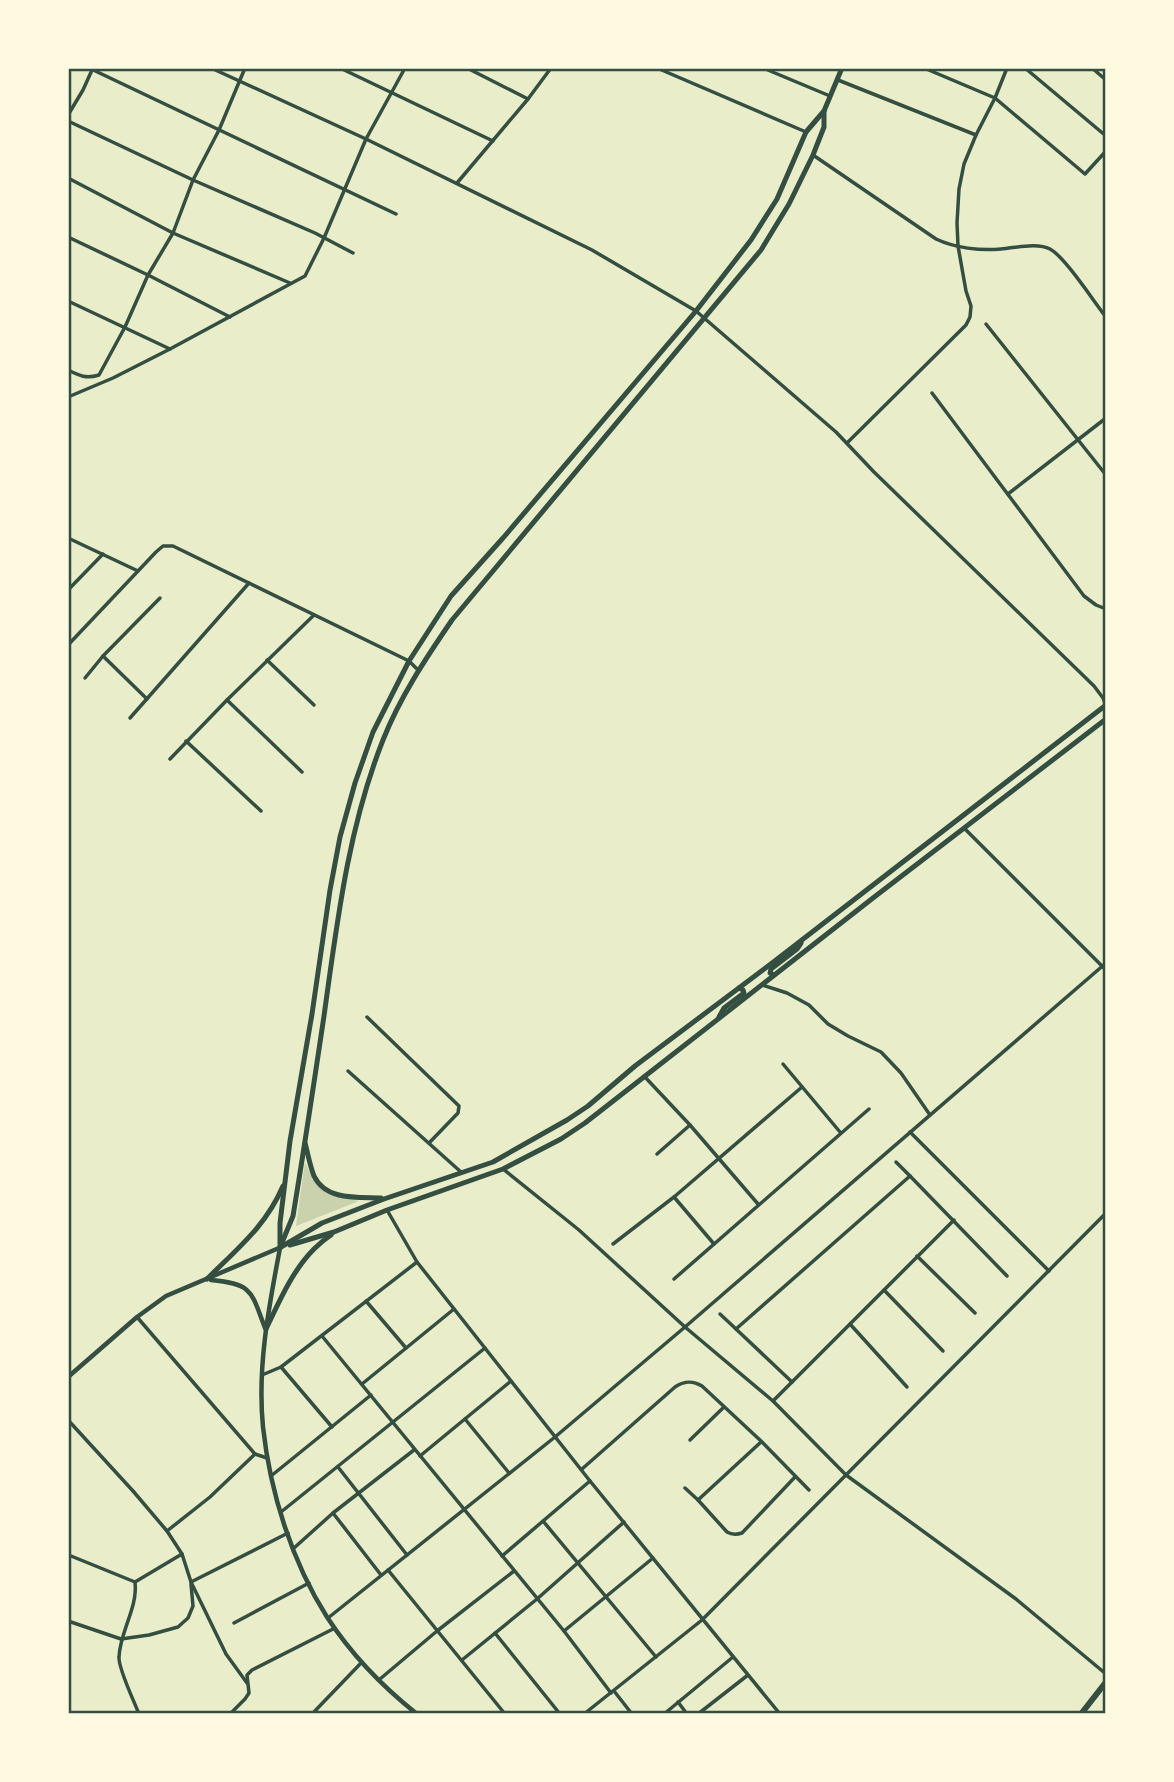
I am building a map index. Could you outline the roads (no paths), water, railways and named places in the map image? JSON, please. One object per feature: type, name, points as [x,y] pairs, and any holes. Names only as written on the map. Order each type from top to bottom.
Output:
[{"type":"main road","points":[[280,1248],[285,1180],[330,890],[340,837],[373,732],[409,661],[451,596],[696,311],[751,240],[777,199],[806,132],[824,111],[842,68]]},
{"type":"main road","points":[[280,1248],[293,1216],[335,932],[353,839],[383,738],[418,670],[452,620],[761,250],[789,204],[813,155],[824,127],[824,111]]},
{"type":"main road","points":[[280,1248],[322,1223],[493,1161],[567,1120],[1106,706]]},
{"type":"main road","points":[[280,1248],[334,1232],[387,1210],[503,1169],[561,1139],[1106,719]]},
{"type":"main road","points":[[775,974],[771,975],[771,969],[797,949],[808,935]]},
{"type":"main road","points":[[754,976],[761,985]]},
{"type":"main road","points":[[718,1020],[724,1008],[744,993],[742,988],[738,989]]},
{"type":"main road","points":[[305,1141],[313,1174],[320,1185],[332,1193],[384,1199]]},
{"type":"main road","points":[[207,1279],[260,1226],[271,1211],[285,1180]]},
{"type":"main road","points":[[266,1329],[282,1295],[301,1265],[314,1248],[334,1232]]},
{"type":"main road","points":[[1081,1714],[1106,1682]]},
{"type":"street","points":[[211,68],[366,139],[592,250],[696,311],[836,432],[1105,698],[1106,706]]},
{"type":"street","points":[[68,370],[89,378],[99,375],[125,327],[148,275],[173,233],[193,180],[219,130],[246,68]]},
{"type":"street","points":[[340,68],[493,141]]},
{"type":"street","points":[[68,397],[170,349],[304,276],[324,238],[366,139],[405,68]]},
{"type":"street","points":[[467,68],[528,99]]},
{"type":"street","points":[[457,184],[551,68]]},
{"type":"street","points":[[657,68],[806,132]]},
{"type":"street","points":[[673,75],[676,68]]},
{"type":"street","points":[[763,68],[830,96]]},
{"type":"street","points":[[924,68],[995,98],[1085,174],[1106,151]]},
{"type":"street","points":[[847,443],[966,325],[970,317],[971,306],[958,246],[959,189],[964,164],[1007,68]]},
{"type":"street","points":[[1025,68],[1106,136]]},
{"type":"street","points":[[1092,68],[1106,80]]},
{"type":"street","points":[[68,115],[83,90],[91,69],[396,214]]},
{"type":"street","points":[[837,79],[976,135]]},
{"type":"street","points":[[68,121],[352,253]]},
{"type":"street","points":[[813,155],[936,239],[958,246],[997,250],[1044,247],[1052,250],[1106,317]]},
{"type":"street","points":[[68,177],[173,233],[290,283]]},
{"type":"street","points":[[68,237],[230,317]]},
{"type":"street","points":[[68,301],[170,349]]},
{"type":"street","points":[[1101,310],[1106,306]]},
{"type":"street","points":[[986,324],[1106,475]]},
{"type":"street","points":[[932,393],[1084,596],[1106,609]]},
{"type":"street","points":[[1008,494],[1106,418]]},
{"type":"street","points":[[68,538],[138,571]]},
{"type":"street","points":[[68,645],[163,546],[173,546],[409,661],[418,670]]},
{"type":"street","points":[[68,590],[103,554]]},
{"type":"street","points":[[130,718],[249,583]]},
{"type":"street","points":[[85,678],[160,598]]},
{"type":"street","points":[[170,759],[314,615]]},
{"type":"street","points":[[103,656],[147,699]]},
{"type":"street","points":[[267,660],[314,705]]},
{"type":"street","points":[[227,700],[302,772]]},
{"type":"street","points":[[186,741],[261,811]]},
{"type":"street","points":[[328,1618],[555,1437],[1104,966],[964,828]]},
{"type":"street","points":[[761,985],[787,993],[809,1005],[828,1024],[881,1052],[901,1073],[930,1115]]},
{"type":"street","points":[[367,1017],[459,1106],[458,1113],[429,1143]]},
{"type":"street","points":[[783,1064],[841,1132]]},
{"type":"street","points":[[348,1071],[461,1172]]},
{"type":"street","points":[[645,1076],[758,1204]]},
{"type":"street","points":[[613,1244],[674,1197],[802,1087]]},
{"type":"street","points":[[674,1279],[869,1108]]},
{"type":"street","points":[[657,1154],[690,1125]]},
{"type":"street","points":[[910,1132],[1049,1271]]},
{"type":"street","points":[[896,1162],[1007,1276]]},
{"type":"street","points":[[503,1169],[579,1230],[685,1327],[773,1401],[846,1475],[1016,1599],[1106,1674]]},
{"type":"street","points":[[736,1329],[910,1176]]},
{"type":"street","points":[[674,1197],[714,1244]]},
{"type":"street","points":[[387,1210],[417,1262],[779,1714]]},
{"type":"street","points":[[584,1714],[702,1620],[1106,1213]]},
{"type":"street","points":[[773,1401],[954,1220]]},
{"type":"street","points":[[68,1377],[137,1317],[166,1296],[280,1248]]},
{"type":"street","points":[[280,1248],[266,1329],[262,1375],[263,1426],[271,1476],[281,1512],[309,1583],[328,1618],[362,1662],[418,1714]]},
{"type":"street","points":[[918,1256],[975,1313]]},
{"type":"street","points":[[262,1375],[281,1367],[417,1262]]},
{"type":"street","points":[[207,1279],[242,1285],[250,1291],[266,1329]]},
{"type":"street","points":[[884,1290],[943,1351]]},
{"type":"street","points":[[366,1301],[406,1348]]},
{"type":"street","points":[[362,1384],[454,1309]]},
{"type":"street","points":[[720,1314],[792,1382]]},
{"type":"street","points":[[137,1317],[255,1454],[268,1458]]},
{"type":"street","points":[[850,1324],[907,1387]]},
{"type":"street","points":[[322,1336],[632,1714]]},
{"type":"street","points":[[281,1512],[485,1348]]},
{"type":"street","points":[[281,1367],[332,1427]]},
{"type":"street","points":[[420,1456],[511,1381]]},
{"type":"street","points":[[582,1469],[681,1383],[688,1381],[696,1382],[724,1406],[809,1490]]},
{"type":"street","points":[[271,1476],[371,1395]]},
{"type":"street","points":[[690,1440],[724,1406]]},
{"type":"street","points":[[465,1419],[509,1473]]},
{"type":"street","points":[[68,1420],[133,1491],[183,1554],[191,1582],[226,1654],[247,1683]]},
{"type":"street","points":[[698,1500],[761,1441]]},
{"type":"street","points":[[294,1548],[333,1513],[415,1450]]},
{"type":"street","points":[[167,1531],[210,1497],[255,1454]]},
{"type":"street","points":[[338,1466],[407,1555]]},
{"type":"street","points":[[685,1488],[727,1532],[738,1535],[795,1477]]},
{"type":"street","points":[[502,1556],[590,1481]]},
{"type":"street","points":[[333,1513],[381,1576]]},
{"type":"street","points":[[543,1521],[656,1657]]},
{"type":"street","points":[[462,1660],[537,1600],[624,1522]]},
{"type":"street","points":[[191,1582],[288,1533]]},
{"type":"street","points":[[135,1582],[183,1554]]},
{"type":"street","points":[[71,1556],[135,1582]]},
{"type":"street","points":[[564,1631],[653,1558]]},
{"type":"street","points":[[388,1570],[505,1714]]},
{"type":"street","points":[[380,1679],[514,1571]]},
{"type":"street","points":[[135,1582],[136,1591],[121,1639],[118,1660],[139,1714]]},
{"type":"street","points":[[68,1621],[121,1639],[178,1627],[188,1618],[193,1606],[191,1582]]},
{"type":"street","points":[[234,1623],[309,1583]]},
{"type":"street","points":[[230,1714],[249,1693],[247,1675],[252,1670],[335,1628]]},
{"type":"street","points":[[495,1633],[560,1714]]},
{"type":"street","points":[[664,1714],[733,1657]]},
{"type":"street","points":[[312,1714],[362,1662]]},
{"type":"street","points":[[698,1714],[748,1675]]},
{"type":"street","points":[[678,1702],[687,1714]]}]
